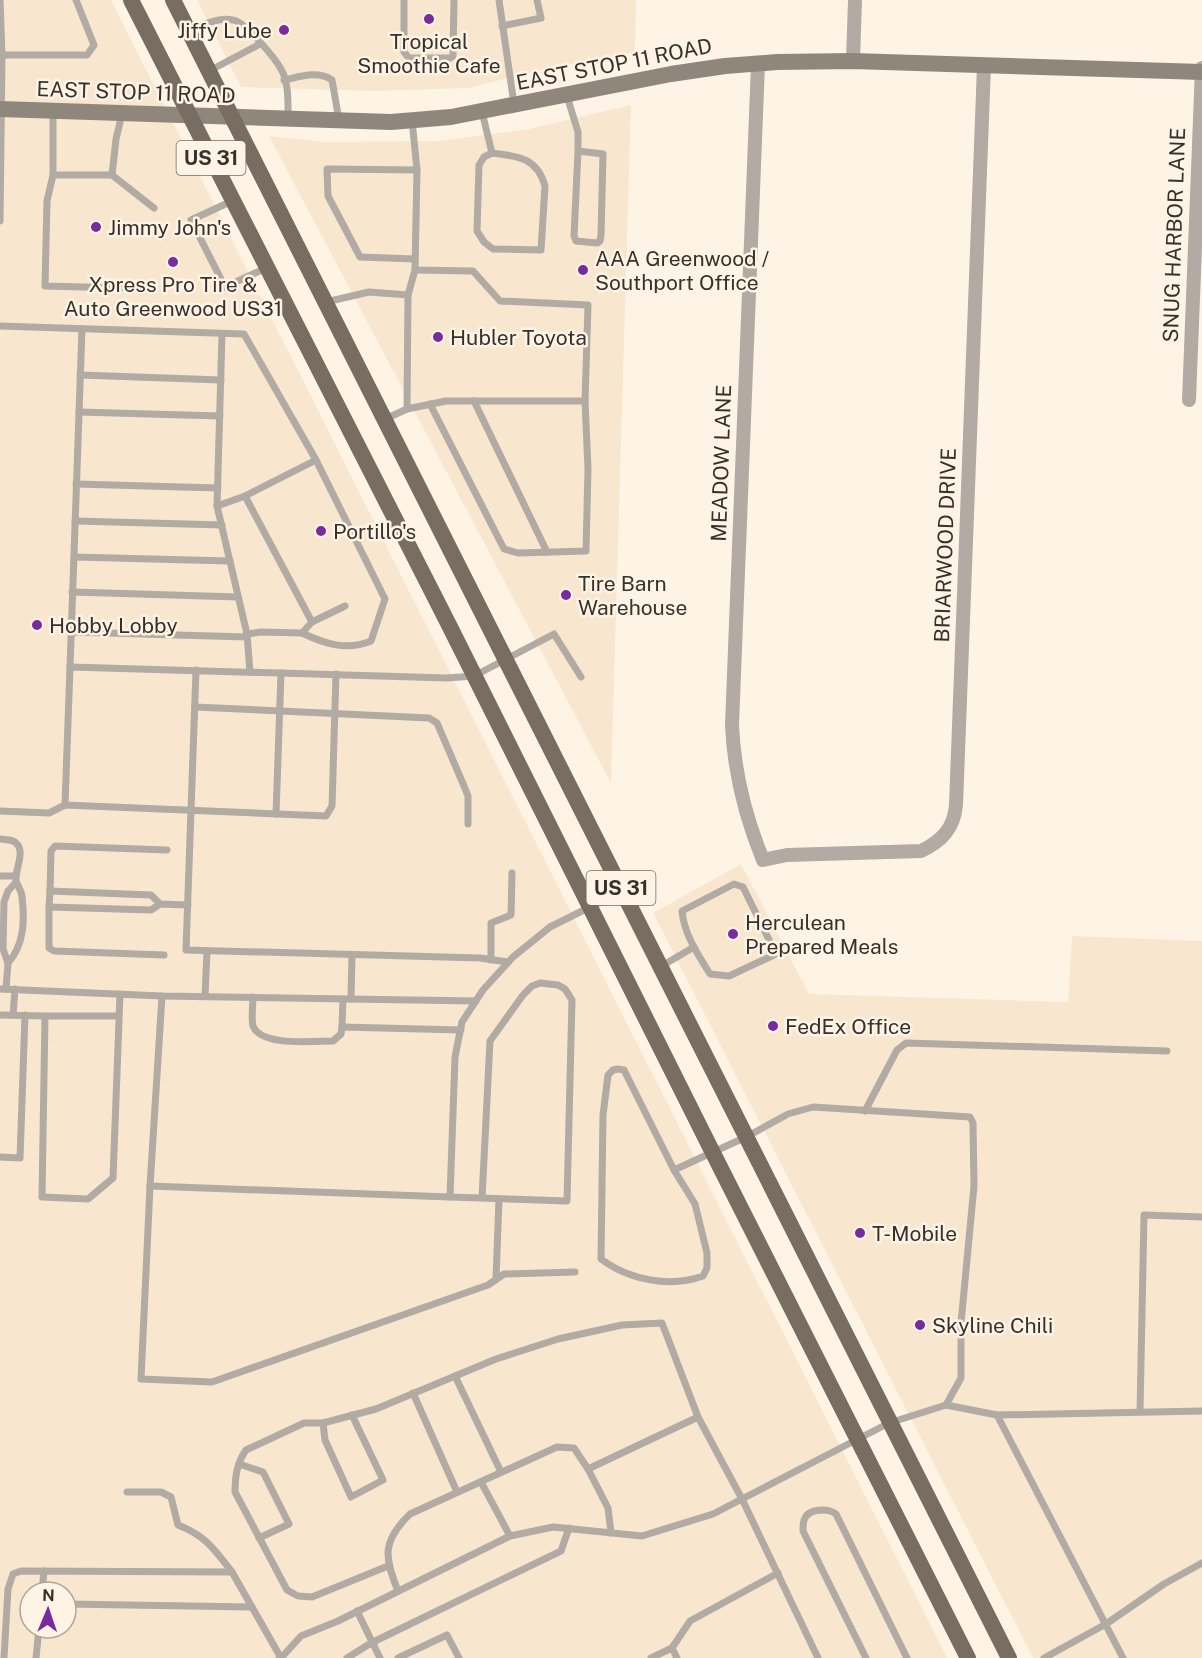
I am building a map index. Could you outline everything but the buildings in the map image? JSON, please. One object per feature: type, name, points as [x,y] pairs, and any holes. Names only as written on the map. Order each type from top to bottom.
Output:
[{"type":"main road","name":"US 31","points":[[131,0],[968,1658]]},
{"type":"main road","name":"US 31","points":[[173,0],[1009,1658]]},
{"type":"main road","name":"EAST STOP 11 ROAD","points":[[0,109],[391,122],[482,112],[725,66],[799,61],[1202,70]]},
{"type":"street","points":[[853,61],[855,0]]},
{"type":"street","name":"MEADOW LANE","points":[[758,64],[732,724],[734,758],[740,790],[763,860]]},
{"type":"street","name":"BRIARWOOD DRIVE","points":[[763,860],[787,855],[921,851],[939,841],[948,831],[954,819],[984,66]]},
{"type":"street","name":"SNUG HARBOR LANE","points":[[1189,400],[1202,70]]},
{"type":"lane","points":[[0,0],[2,55],[0,221]]},
{"type":"lane","points":[[2,55],[87,55],[94,45],[76,0]]},
{"type":"lane","points":[[404,0],[404,52],[409,57],[450,58],[453,56],[454,0]]},
{"type":"lane","points":[[499,0],[514,106]]},
{"type":"lane","points":[[502,26],[541,18],[537,0]]},
{"type":"lane","points":[[188,31],[220,19],[236,20],[249,29],[281,70],[287,96],[288,119]]},
{"type":"lane","points":[[209,71],[260,44]]},
{"type":"lane","points":[[284,80],[311,75],[326,76],[332,80],[339,120]]},
{"type":"lane","points":[[567,96],[578,132],[574,236],[576,240],[597,243],[601,236],[603,154],[578,151]]},
{"type":"lane","points":[[53,111],[53,175],[47,201],[45,286],[121,288]]},
{"type":"lane","points":[[482,112],[492,153]]},
{"type":"lane","points":[[112,175],[116,139],[122,114]]},
{"type":"lane","points":[[407,409],[408,295],[415,270],[417,170],[412,120]]},
{"type":"lane","points":[[492,153],[523,157],[543,177],[545,186],[541,250],[493,249],[484,242],[477,231],[479,165],[484,157],[492,153]]},
{"type":"lane","points":[[415,259],[360,257],[328,196],[327,169],[417,170]]},
{"type":"lane","points":[[53,175],[112,175],[154,208]]},
{"type":"lane","points":[[232,201],[191,220],[225,287],[266,268]]},
{"type":"lane","points":[[415,270],[473,271],[500,301],[588,305],[585,401],[588,469],[586,551],[518,553],[504,549],[430,404]]},
{"type":"lane","points":[[326,302],[369,292],[408,295]]},
{"type":"lane","points":[[0,326],[244,334],[316,460],[385,598],[371,641],[359,646],[331,645],[302,633],[261,632],[247,635],[71,632]]},
{"type":"lane","points":[[65,805],[82,329]]},
{"type":"lane","points":[[222,333],[218,506],[247,635],[250,672]]},
{"type":"lane","points":[[80,375],[221,380]]},
{"type":"lane","points":[[385,419],[407,409],[447,401],[585,401]]},
{"type":"lane","points":[[474,401],[547,552]]},
{"type":"lane","points":[[79,412],[220,416]]},
{"type":"lane","points":[[218,506],[245,496],[316,460]]},
{"type":"lane","points":[[76,484],[218,488]]},
{"type":"lane","points":[[245,496],[312,622]]},
{"type":"lane","points":[[75,521],[222,525]]},
{"type":"lane","points":[[74,557],[230,561]]},
{"type":"lane","points":[[72,592],[238,597]]},
{"type":"lane","points":[[302,633],[312,622],[345,606]]},
{"type":"lane","points":[[70,667],[447,678],[474,676],[554,634],[581,677]]},
{"type":"lane","points":[[196,670],[186,950],[508,962]]},
{"type":"lane","points":[[276,814],[281,673]]},
{"type":"lane","points":[[0,811],[49,813],[65,805],[326,816],[332,806],[336,674]]},
{"type":"lane","points":[[195,707],[429,718],[437,723],[468,796],[468,824]]},
{"type":"lane","points":[[0,840],[10,840],[17,844],[20,850],[16,879],[4,902],[3,989],[162,996],[476,1001]]},
{"type":"lane","points":[[164,955],[54,951],[49,948],[49,907],[51,850],[55,846],[167,850]]},
{"type":"lane","points":[[491,960],[491,923],[511,915],[512,873]]},
{"type":"lane","points":[[0,876],[16,879]]},
{"type":"lane","points":[[4,962],[16,953],[21,942],[22,894],[16,879]]},
{"type":"lane","points":[[734,884],[743,888],[776,954],[729,976],[710,974],[694,947],[683,921],[682,911],[734,884]]},
{"type":"lane","points":[[50,891],[151,895],[160,904]]},
{"type":"lane","points":[[450,1197],[455,1057],[462,1022],[508,962],[550,927],[622,891]]},
{"type":"lane","points":[[49,907],[151,910],[160,904],[188,905]]},
{"type":"lane","points":[[660,967],[694,947]]},
{"type":"lane","points":[[206,996],[207,951]]},
{"type":"lane","points":[[351,999],[352,955]]},
{"type":"lane","points":[[150,1186],[499,1199],[567,1201],[572,1000],[566,989],[558,985],[540,983],[532,986],[523,994],[490,1041],[482,1198]]},
{"type":"lane","points":[[13,1015],[15,989]]},
{"type":"lane","points":[[45,1016],[42,1197],[88,1199],[113,1178],[120,994]]},
{"type":"lane","points":[[162,996],[141,1379],[212,1382],[488,1285],[504,1274],[575,1272]]},
{"type":"lane","points":[[253,998],[253,1026],[261,1035],[274,1040],[333,1041],[341,1034],[342,999]]},
{"type":"lane","points":[[0,1015],[119,1016]]},
{"type":"lane","points":[[0,1157],[20,1158],[25,1016]]},
{"type":"lane","points":[[342,1027],[460,1030]]},
{"type":"lane","points":[[865,1111],[897,1050],[906,1043],[1167,1051]]},
{"type":"lane","points":[[613,1070],[624,1070],[674,1170],[695,1204],[707,1253],[707,1268],[703,1276],[687,1281],[652,1281],[625,1272],[601,1259],[603,1114],[607,1081],[613,1070]]},
{"type":"lane","points":[[674,1170],[746,1137],[788,1114],[813,1107],[970,1117],[973,1123],[974,1186],[961,1323],[961,1378],[946,1405]]},
{"type":"lane","points":[[496,1280],[499,1199]]},
{"type":"lane","points":[[1140,1411],[1144,1215],[1202,1217]]},
{"type":"lane","points":[[388,1566],[312,1597],[298,1596],[287,1590],[235,1492],[235,1475],[246,1450],[304,1424],[323,1423],[376,1409],[496,1359],[558,1339],[622,1324],[662,1323],[698,1417],[742,1498],[818,1658]]},
{"type":"lane","points":[[455,1376],[501,1472]]},
{"type":"lane","points":[[413,1393],[458,1492]]},
{"type":"lane","points":[[127,1492],[161,1492],[171,1497],[178,1525],[195,1531],[209,1543],[232,1572],[280,1658],[301,1636],[510,1536],[554,1527],[642,1536],[713,1514],[889,1423],[946,1405],[997,1415],[1140,1411],[1202,1412]]},
{"type":"lane","points":[[323,1423],[325,1440],[351,1497],[383,1480],[352,1415]]},
{"type":"lane","points":[[997,1415],[1123,1658]]},
{"type":"lane","points":[[588,1469],[698,1417]]},
{"type":"lane","points":[[398,1591],[388,1566],[389,1545],[396,1528],[410,1514],[557,1446],[574,1448],[588,1469],[608,1508],[611,1533]]},
{"type":"lane","points":[[239,1464],[263,1472],[289,1524],[259,1538]]},
{"type":"lane","points":[[481,1482],[510,1536]]},
{"type":"lane","points":[[866,1658],[803,1531],[803,1521],[807,1516],[824,1509],[830,1509],[836,1514],[907,1658]]},
{"type":"lane","points":[[347,1658],[371,1643],[561,1551],[569,1528]]},
{"type":"lane","points":[[1044,1658],[1106,1624],[1164,1584],[1202,1563]]},
{"type":"lane","points":[[4,1658],[8,1589],[13,1574],[21,1571],[232,1572]]},
{"type":"lane","points":[[43,1580],[44,1571]]},
{"type":"lane","points":[[651,1658],[672,1647],[690,1621],[778,1573]]},
{"type":"lane","points":[[78,1604],[252,1607]]},
{"type":"lane","points":[[357,1611],[380,1658]]},
{"type":"lane","points":[[398,1658],[447,1635],[459,1658]]},
{"type":"lane","points":[[36,1658],[38,1640]]},
{"type":"lane","points":[[672,1647],[677,1658]]},
{"type":"shaded area","points":[[0,0],[111,0],[947,1658],[0,1658]]},
{"type":"shaded area","points":[[197,0],[636,0],[635,52],[546,69],[468,88],[374,91],[241,87]]},
{"type":"shaded area","points":[[631,105],[611,783],[269,136],[325,142],[440,141],[529,129]]},
{"type":"shaded area","points":[[741,864],[809,994],[1068,1002],[1072,936],[1202,941],[1202,1658],[1033,1658],[653,913]]},
{"type":"place","name":"Tropical Smoothie Cafe","points":[[429,19]]},
{"type":"place","name":"Jiffy Lube","points":[[284,30]]},
{"type":"place","name":"Jimmy John's","points":[[96,227]]},
{"type":"place","name":"Xpress Pro Tire & Auto Greenwood US31","points":[[173,262]]},
{"type":"place","name":"AAA Greenwood / Southport Office","points":[[583,270]]},
{"type":"place","name":"Hubler Toyota","points":[[438,337]]},
{"type":"place","name":"Portillo's","points":[[321,531]]},
{"type":"place","name":"Tire Barn Warehouse","points":[[566,595]]},
{"type":"place","name":"Hobby Lobby","points":[[37,625]]},
{"type":"place","name":"Herculean Prepared Meals","points":[[733,934]]},
{"type":"place","name":"FedEx Office","points":[[773,1026]]},
{"type":"place","name":"T-Mobile","points":[[860,1233]]},
{"type":"place","name":"Skyline Chili","points":[[920,1325]]}]
